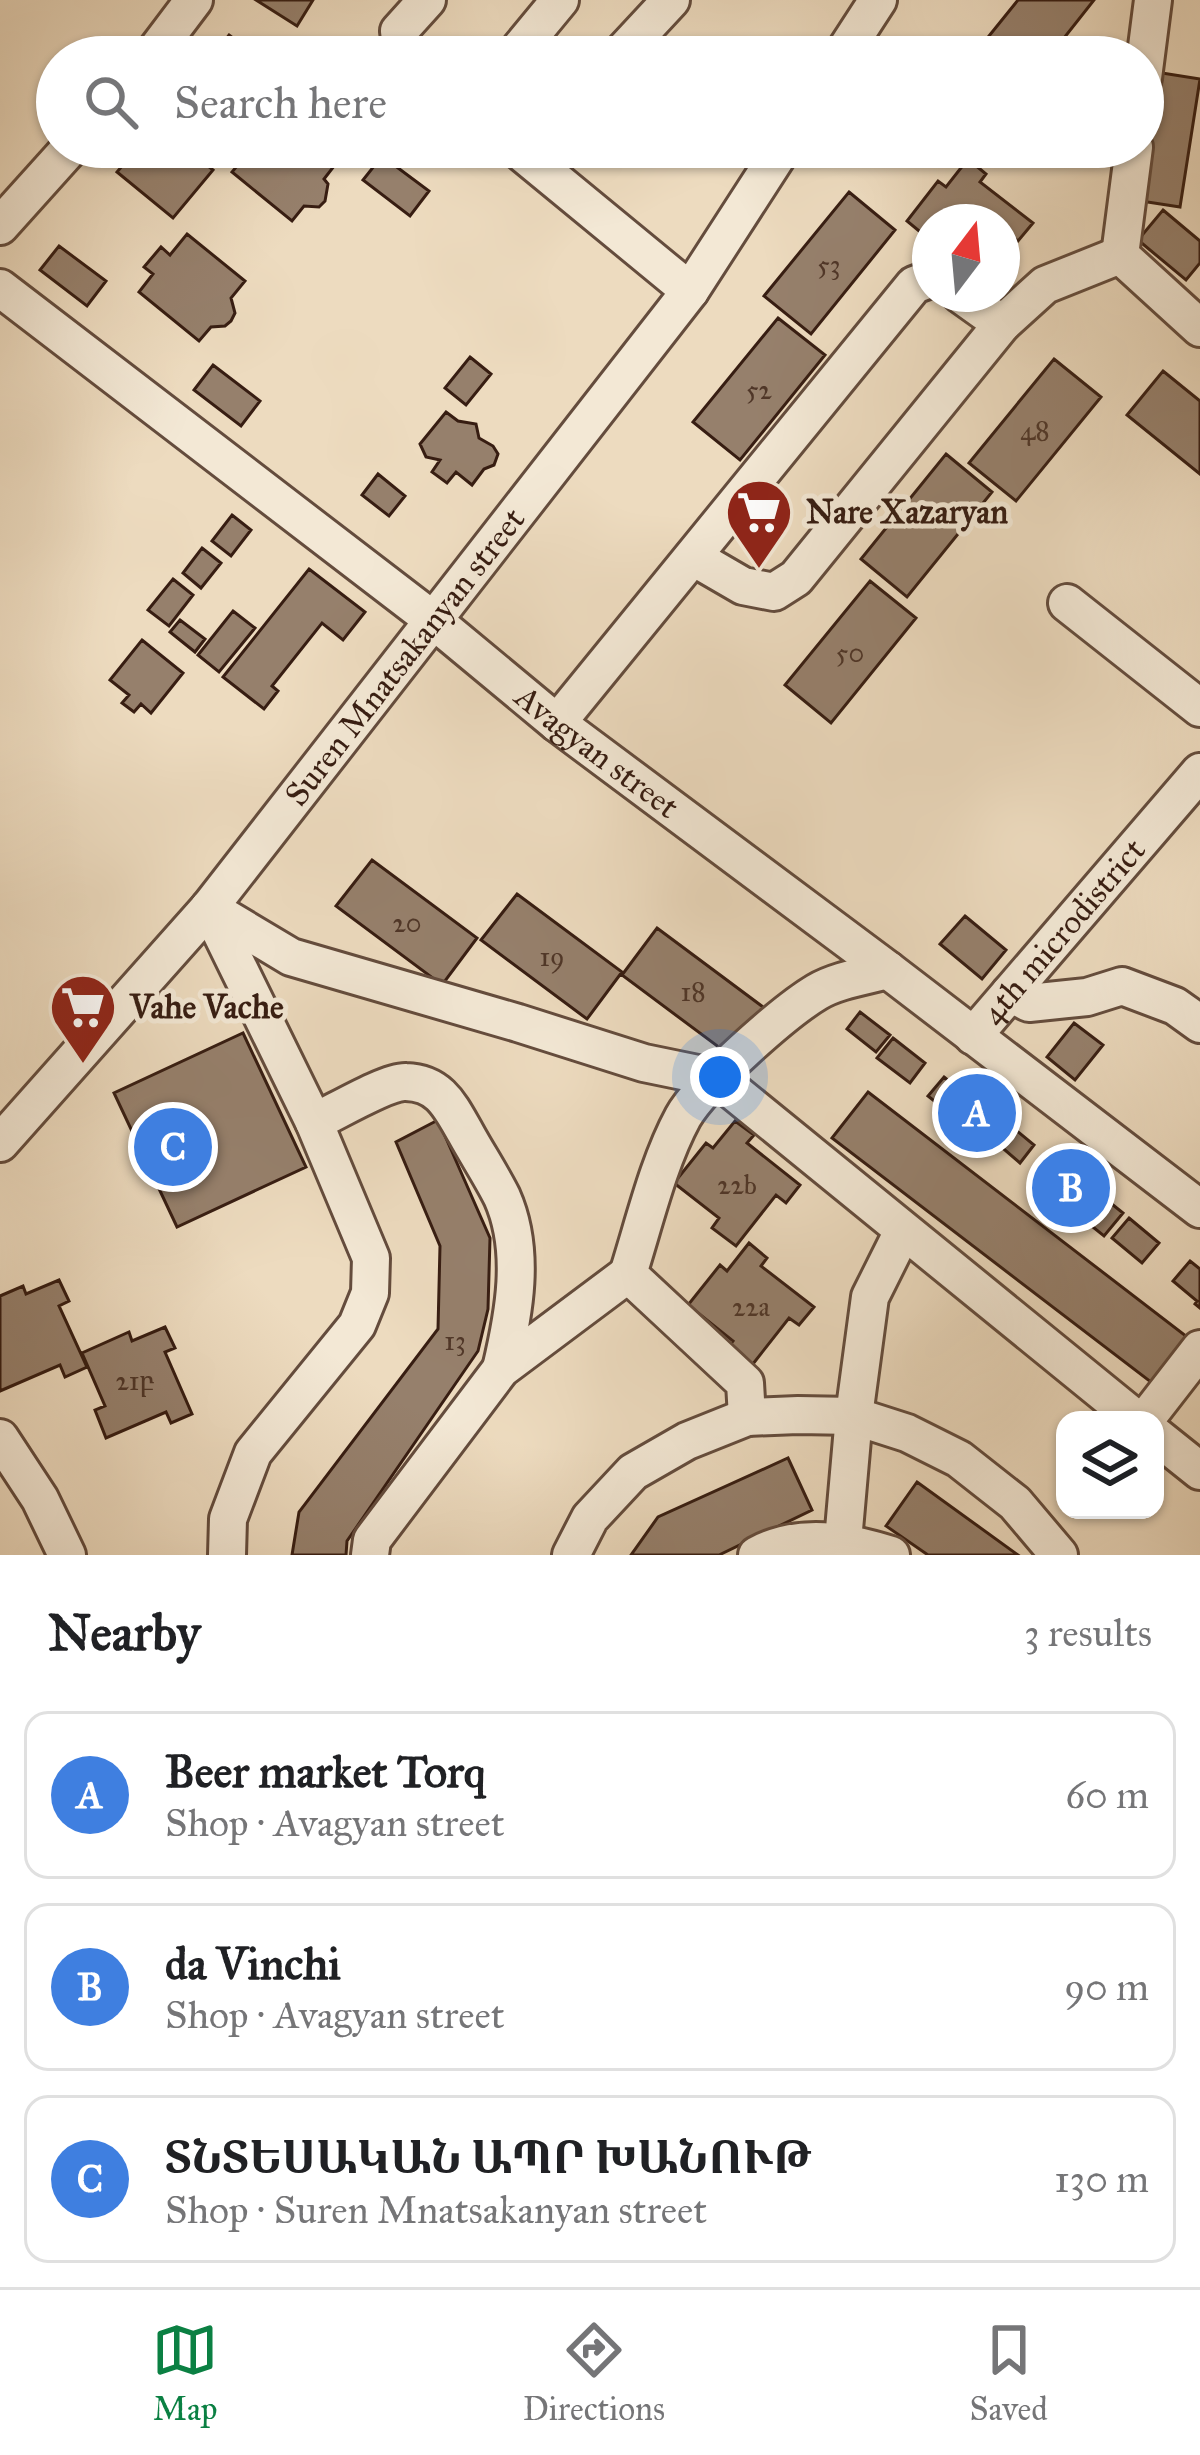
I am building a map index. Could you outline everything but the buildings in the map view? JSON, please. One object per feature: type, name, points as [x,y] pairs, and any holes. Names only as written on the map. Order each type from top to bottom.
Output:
[{"type":"street","points":[[167,36],[194,0]]},
{"type":"street","points":[[400,36],[427,0]]},
{"type":"street","points":[[530,36],[560,0]]},
{"type":"street","points":[[638,36],[671,0]]},
{"type":"street","points":[[855,36],[878,0]]},
{"type":"street","points":[[1148,36],[1153,0]]},
{"type":"street","points":[[0,226],[52,168]]},
{"type":"street","points":[[550,168],[690,291]]},
{"type":"street","name":"Suren Mnatsakanyan street","points":[[0,1143],[209,908],[690,291],[769,168]]},
{"type":"street","points":[[1120,254],[1131,168]]},
{"type":"street","points":[[693,557],[743,586],[774,592],[796,578],[1002,324],[1045,285],[1120,254]]},
{"type":"street","points":[[1120,254],[1200,328]]},
{"type":"street","points":[[557,723],[912,287]]},
{"type":"street","name":"Avagyan street","points":[[0,288],[433,620],[557,723],[1200,1209]]},
{"type":"street","points":[[985,312],[1002,324]]},
{"type":"street","points":[[1067,603],[1200,709]]},
{"type":"street","name":"4th microdistrict","points":[[974,1036],[1200,772]]},
{"type":"street","points":[[209,908],[291,958],[644,1063],[717,1078],[1130,1411]]},
{"type":"street","points":[[209,908],[314,1122],[370,1258],[370,1293],[357,1325],[253,1453],[228,1519],[227,1555]]},
{"type":"street","points":[[370,1555],[371,1540],[501,1370],[628,1274],[684,1115],[768,1030],[820,989],[888,970]]},
{"type":"street","points":[[1010,994],[1028,1003],[1087,998],[1122,986],[1175,1006],[1200,1024]]},
{"type":"street","points":[[314,1122],[399,1082],[422,1084],[443,1095],[501,1196],[512,1228],[516,1265],[501,1370]]},
{"type":"street","points":[[843,1541],[871,1297],[903,1231]]},
{"type":"street","points":[[628,1274],[745,1383],[747,1418]]},
{"type":"street","points":[[1148,1411],[1200,1348]]},
{"type":"street","points":[[571,1555],[590,1518],[634,1472],[687,1441],[747,1418],[854,1416],[907,1432],[958,1459],[1015,1502],[1059,1555]]},
{"type":"street","points":[[0,1438],[40,1499],[67,1555]]},
{"type":"street","points":[[1164,1442],[1200,1471]]},
{"type":"street","points":[[757,1555],[797,1542],[843,1541],[892,1555]]},
{"type":"place","name":"Nare Xazaryan","points":[[759,571]]},
{"type":"place","name":"Vahe Vache","points":[[83,1066]]},
{"type":"place","name":"Beer market Torq","points":[[977,1113]]},
{"type":"place","name":"ՏՆՏԵՍԱԿԱՆ ԱՊՐ ԽԱՆՈՒԹ","points":[[173,1147]]},
{"type":"place","name":"da Vinchi","points":[[1071,1188]]}]
